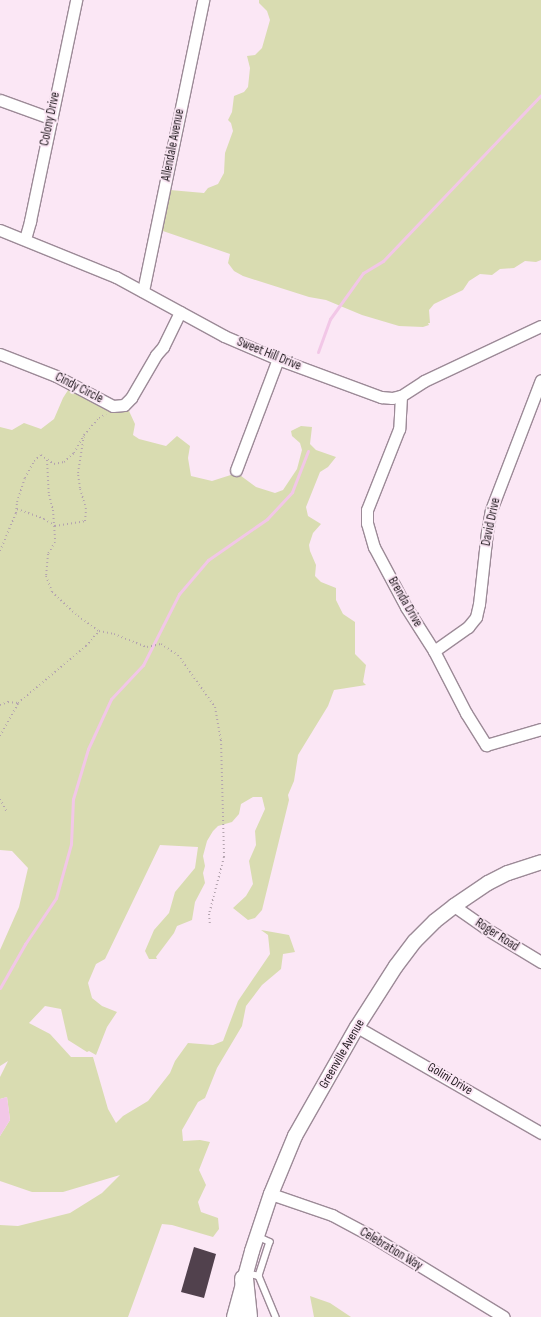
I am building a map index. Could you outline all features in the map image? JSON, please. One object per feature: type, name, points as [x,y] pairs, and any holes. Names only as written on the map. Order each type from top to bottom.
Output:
[{"type":"main road","points":[[248,1317],[250,1276]]},
{"type":"street","name":"Colony Drive","points":[[25,239],[76,0]]},
{"type":"street","name":"Allendale Avenue","points":[[143,291],[202,0]]},
{"type":"street","points":[[0,100],[50,118]]},
{"type":"street","name":"Sweet Hill Drive","points":[[0,230],[116,276],[215,332],[278,359],[381,397],[392,398],[401,396]]},
{"type":"street","name":"Cindy Circle","points":[[0,354],[56,376],[113,406],[124,405],[131,398],[156,355],[163,347],[180,312]]},
{"type":"street","points":[[401,396],[424,381],[541,326]]},
{"type":"street","points":[[236,470],[278,359]]},
{"type":"street","name":"David Drive","points":[[434,651],[468,627],[476,618],[480,604],[487,532],[491,510],[541,380]]},
{"type":"street","name":"Brenda Drive","points":[[401,396],[399,429],[367,510],[367,523],[374,547],[406,607],[434,651],[466,713],[486,745],[541,729]]},
{"type":"street","name":"Greenville Avenue","points":[[234,1317],[250,1276],[257,1236],[271,1194],[295,1136],[357,1027],[396,966],[415,941],[435,921],[454,906],[488,883],[508,873],[541,862]]},
{"type":"street","name":"Roger Road","points":[[454,906],[485,928],[541,962]]},
{"type":"street","name":"Golini Drive","points":[[357,1027],[541,1133]]},
{"type":"street","name":"Celebration Way","points":[[271,1194],[332,1215],[373,1237],[504,1317]]},
{"type":"lane","points":[[250,1276],[276,1317]]},
{"type":"path","points":[[0,551],[17,509],[17,502],[25,478],[34,461],[40,455],[54,464],[64,462],[74,453],[84,435],[99,418],[109,412],[113,406]]},
{"type":"path","points":[[17,509],[44,519],[55,526],[85,521],[86,509],[80,488],[78,473],[84,435]]},
{"type":"path","points":[[47,460],[49,495],[55,526],[55,542],[48,554],[46,576],[52,592],[78,616],[99,631],[114,634],[147,647],[161,644],[178,655],[214,707],[221,740],[224,857],[209,914],[210,925]]},
{"type":"path","points":[[0,736],[7,726],[18,703],[86,646],[99,631]]},
{"type":"path","points":[[0,705],[8,702],[18,703]]},
{"type":"path","points":[[0,799],[7,812]]},
{"type":"green space","points":[[259,0],[541,0],[541,260],[536,262],[525,261],[514,268],[500,269],[492,275],[480,274],[469,281],[463,290],[434,304],[429,310],[429,325],[423,327],[399,326],[362,315],[326,300],[309,297],[243,276],[234,271],[228,263],[230,254],[160,230],[168,192],[170,190],[204,193],[208,188],[218,184],[224,173],[225,153],[233,131],[231,123],[228,120],[232,112],[234,96],[244,92],[248,87],[250,68],[247,56],[255,55],[262,48],[270,20],[267,11],[259,3]]},
{"type":"green space","points":[[72,384],[129,411],[135,424],[133,435],[139,439],[166,446],[177,436],[190,446],[188,458],[191,476],[212,481],[237,473],[256,487],[275,493],[283,490],[297,469],[302,450],[300,443],[292,436],[291,431],[301,426],[312,427],[310,444],[316,450],[336,457],[328,467],[320,472],[306,507],[308,516],[321,524],[313,533],[309,545],[316,565],[315,576],[321,582],[336,588],[336,600],[343,614],[355,622],[355,654],[366,665],[363,682],[366,685],[334,690],[328,706],[298,755],[294,781],[288,795],[289,800],[262,910],[255,918],[248,920],[233,908],[246,896],[253,884],[249,861],[256,845],[255,831],[265,809],[262,797],[253,797],[241,804],[239,814],[232,822],[218,826],[213,831],[207,841],[203,856],[205,866],[203,873],[205,883],[195,902],[192,920],[177,926],[174,933],[156,957],[157,959],[149,959],[145,951],[154,930],[169,913],[175,892],[195,868],[198,847],[160,845],[105,959],[96,964],[88,983],[92,998],[102,1006],[117,1012],[107,1027],[96,1055],[89,1051],[87,1052],[68,1040],[61,1009],[45,1006],[29,1023],[50,1034],[71,1057],[93,1057],[108,1109],[116,1123],[123,1116],[148,1101],[170,1073],[175,1061],[188,1043],[213,1045],[223,1041],[238,1001],[270,954],[268,935],[261,930],[289,935],[295,952],[283,954],[281,969],[262,985],[246,1006],[242,1026],[217,1068],[205,1098],[198,1102],[182,1130],[183,1141],[200,1140],[210,1142],[199,1170],[206,1185],[198,1202],[201,1212],[218,1218],[219,1229],[213,1237],[172,1225],[162,1224],[128,1317],[0,1317],[0,1225],[18,1226],[70,1213],[102,1193],[120,1175],[63,1192],[32,1192],[0,1181],[0,1136],[10,1120],[7,1097],[0,1099],[0,1077],[8,1061],[0,1066],[0,950],[19,907],[28,868],[12,851],[0,850],[0,427],[12,430],[24,423],[41,429],[54,419],[63,398]]},
{"type":"green space","points":[[310,1296],[330,1303],[351,1317],[314,1317]]},
{"type":"shaded area","points":[[7,1097],[10,1120],[0,1136],[0,1099]]},
{"type":"building","points":[[194,1247],[216,1254],[204,1298],[181,1292]]},
{"type":"waterway","points":[[318,352],[330,319],[363,273],[383,261],[541,95]]},
{"type":"waterway","points":[[0,988],[25,944],[56,898],[71,844],[73,799],[88,749],[111,699],[143,665],[179,594],[208,560],[267,519],[292,492],[308,451]]}]
